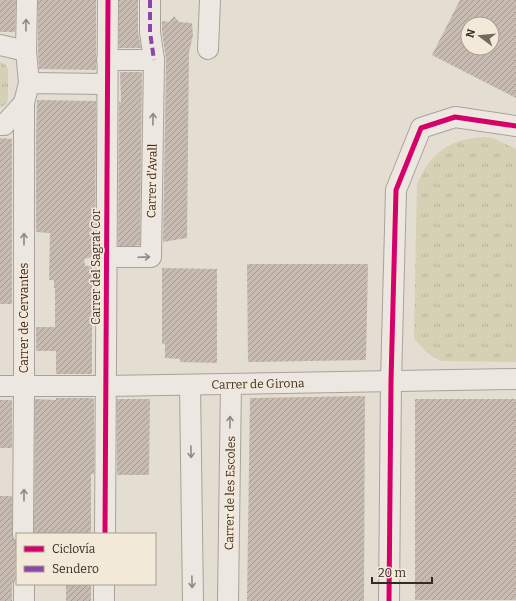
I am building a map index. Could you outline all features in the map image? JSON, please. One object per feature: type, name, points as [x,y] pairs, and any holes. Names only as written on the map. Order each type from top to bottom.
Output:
[{"type":"street","points":[[0,125],[4,125],[24,103],[29,83],[26,51],[27,0]]},
{"type":"street","name":"Carrer del Sagrat Cor","points":[[105,533],[108,0]]},
{"type":"street","name":"Carrer d'Avall","points":[[106,257],[151,257],[154,60],[150,32],[150,0]]},
{"type":"street","points":[[208,49],[210,0]]},
{"type":"street","points":[[0,45],[26,51]]},
{"type":"street","points":[[107,60],[154,60]]},
{"type":"street","points":[[29,83],[107,84]]},
{"type":"street","name":"Carrer de Cervantes","points":[[23,533],[24,103]]},
{"type":"street","points":[[389,601],[391,381],[396,190],[421,128],[455,117],[516,126]]},
{"type":"street","name":"Carrer de Girona","points":[[0,386],[190,385],[516,379]]},
{"type":"street","name":"Carrer de les Escoles","points":[[228,601],[231,384]]},
{"type":"street","points":[[190,385],[193,601]]},
{"type":"street","points":[[24,585],[24,601]]},
{"type":"street","points":[[104,585],[104,601]]},
{"type":"green space","points":[[0,62],[5,64],[8,69],[8,101],[0,108]]},
{"type":"green space","points":[[484,137],[493,138],[516,149],[516,362],[442,361],[426,352],[414,338],[417,185],[428,164],[442,150],[461,141]]},
{"type":"building","points":[[0,0],[16,0],[15,32],[0,32]]},
{"type":"building","points":[[38,0],[96,0],[96,70],[39,69]]},
{"type":"building","points":[[119,0],[138,0],[138,32],[141,48],[119,48]]},
{"type":"building","points":[[460,0],[516,0],[516,98],[432,55]]},
{"type":"building","points":[[174,16],[179,22],[192,23],[193,35],[189,52],[187,238],[163,242],[166,60],[162,21],[169,22]]},
{"type":"building","points":[[120,72],[142,72],[140,245],[134,246],[118,246],[119,102],[121,102]]},
{"type":"building","points":[[37,100],[96,101],[95,252],[92,253],[92,257],[84,259],[85,266],[92,266],[92,374],[56,374],[56,351],[36,351],[36,327],[55,327],[54,280],[49,280],[50,233],[36,232]]},
{"type":"building","points":[[0,138],[12,139],[12,304],[0,304]]},
{"type":"building","points":[[247,264],[368,264],[366,360],[248,362]]},
{"type":"building","points":[[162,268],[217,269],[217,363],[180,362],[180,359],[165,358],[165,344],[162,344]]},
{"type":"building","points":[[365,396],[364,601],[247,601],[250,398]]},
{"type":"building","points":[[56,398],[94,399],[94,474],[91,474],[91,533],[34,533],[35,399],[56,400]]},
{"type":"building","points":[[117,399],[150,399],[149,475],[117,475]]},
{"type":"building","points":[[415,399],[516,399],[516,600],[415,600]]},
{"type":"building","points":[[0,400],[12,400],[12,448],[0,448]]},
{"type":"building","points":[[0,496],[12,496],[12,534],[13,539],[16,542],[15,577],[12,584],[12,601],[0,601]]},
{"type":"building","points":[[66,585],[91,585],[91,601],[66,601]]},
{"type":"marked path","points":[[150,0],[150,32],[154,60]]},
{"type":"cycle path","points":[[105,533],[108,0]]},
{"type":"cycle path","points":[[389,601],[391,381],[396,190],[421,128],[455,117],[516,126]]}]
